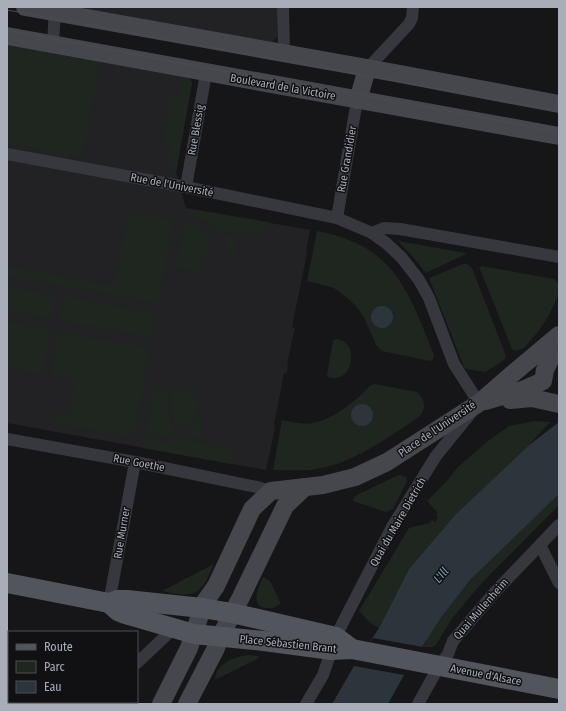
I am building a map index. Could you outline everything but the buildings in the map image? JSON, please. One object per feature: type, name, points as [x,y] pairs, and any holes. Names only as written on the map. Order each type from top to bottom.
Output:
[{"type":"main road","points":[[7,583],[109,603]]},
{"type":"main road","name":"Place Sébastien Brant","points":[[334,644],[264,641],[194,634],[125,614],[118,611],[109,603],[118,600],[127,600],[202,608],[232,614],[358,650]]},
{"type":"main road","name":"Avenue d'Alsace","points":[[358,650],[559,689]]},
{"type":"street","points":[[25,7],[55,10],[559,104]]},
{"type":"street","points":[[283,7],[284,53]]},
{"type":"street","points":[[358,100],[367,69],[409,24],[414,7]]},
{"type":"street","points":[[53,45],[55,10]]},
{"type":"street","name":"Boulevard de la Victoire","points":[[7,36],[559,136]]},
{"type":"street","name":"Rue Blessig","points":[[186,187],[206,73]]},
{"type":"street","name":"Rue Grandidier","points":[[337,218],[358,100]]},
{"type":"street","name":"Rue de l'Université","points":[[7,154],[186,187],[337,218]]},
{"type":"street","name":"Place de l'Université","points":[[271,491],[323,485],[355,477],[373,469],[403,452],[479,403],[454,364],[428,296],[419,280],[402,258],[386,243],[372,233],[337,218]]},
{"type":"street","points":[[372,233],[384,228],[400,229],[559,257]]},
{"type":"street","name":"Quai du Maire Dietrich","points":[[306,704],[323,675],[334,644],[392,527],[436,456],[479,403],[559,335]]},
{"type":"street","points":[[556,403],[548,395],[543,380],[545,370],[559,342]]},
{"type":"street","points":[[479,403],[525,389],[543,380]]},
{"type":"street","points":[[479,403],[532,398],[556,403]]},
{"type":"street","name":"Rue Goethe","points":[[7,440],[135,462],[257,486],[271,491]]},
{"type":"street","name":"Rue Murner","points":[[109,603],[135,462]]},
{"type":"street","points":[[187,704],[285,506],[305,487]]},
{"type":"street","points":[[161,704],[189,648],[204,603],[216,586],[252,509],[271,491]]},
{"type":"street","name":"Quai Mullenheim","points":[[418,704],[439,666],[448,654],[453,641],[495,592],[559,525]]},
{"type":"street","points":[[540,545],[559,582]]},
{"type":"street","points":[[138,662],[174,628],[202,608]]},
{"type":"shaded area","points":[[73,7],[277,7],[277,37],[271,43]]},
{"type":"shaded area","points":[[7,45],[190,78],[192,83],[176,172],[186,208],[310,230],[306,250],[307,253],[292,327],[295,328],[287,363],[287,373],[284,373],[266,470],[7,423]]},
{"type":"green space","points":[[7,46],[100,62],[83,157],[7,144]]},
{"type":"green space","points":[[183,78],[190,78],[192,83],[176,172],[167,165],[170,145],[162,143],[171,96],[179,97]]},
{"type":"green space","points":[[186,208],[268,222],[263,235],[227,232],[221,234],[210,224],[189,215],[186,212]]},
{"type":"green space","points":[[128,213],[174,220],[158,303],[7,276],[7,266],[114,286]]},
{"type":"green space","points":[[185,221],[203,228],[208,235],[209,254],[203,253],[200,270],[208,272],[207,274],[177,268],[176,266]]},
{"type":"green space","points":[[317,231],[343,238],[364,247],[381,259],[395,274],[416,310],[434,355],[433,359],[430,361],[382,351],[376,345],[364,317],[355,305],[334,288],[307,281]]},
{"type":"green space","points":[[238,236],[234,261],[223,237]]},
{"type":"green space","points":[[398,241],[465,253],[466,254],[426,273]]},
{"type":"green space","points":[[463,264],[467,264],[472,268],[506,356],[504,360],[485,372],[466,369],[464,367],[429,278]]},
{"type":"green space","points":[[482,266],[554,279],[559,284],[559,294],[548,317],[538,332],[524,348],[515,351],[512,349],[480,269]]},
{"type":"green space","points":[[7,286],[55,295],[56,297],[52,318],[50,319],[7,311]]},
{"type":"green space","points":[[66,297],[155,313],[153,336],[151,337],[62,321],[60,319],[64,298]]},
{"type":"green space","points":[[7,322],[48,329],[50,331],[42,374],[7,368]]},
{"type":"green space","points":[[58,332],[150,348],[134,438],[53,423],[54,413],[70,416],[76,379],[50,375]]},
{"type":"green space","points":[[336,339],[344,342],[349,347],[351,362],[348,370],[343,375],[336,378],[328,377],[327,374],[333,341]]},
{"type":"green space","points":[[374,384],[417,392],[422,398],[424,404],[422,414],[368,450],[340,463],[310,470],[273,470],[282,420],[305,424],[321,421],[344,409]]},
{"type":"green space","points":[[155,387],[169,390],[169,413],[177,434],[165,436],[146,433],[153,388]]},
{"type":"green space","points":[[173,391],[190,393],[198,400],[197,409],[181,431],[175,422],[172,412],[171,402]]},
{"type":"green space","points":[[203,414],[205,414],[205,417],[201,439],[187,437],[187,435]]},
{"type":"green space","points":[[535,421],[550,422],[528,446],[455,515],[409,569],[379,628],[370,623],[359,611],[409,528],[429,523],[432,520],[435,522],[438,517],[436,515],[438,513],[427,501],[458,467],[488,441],[509,426]]},
{"type":"green space","points":[[183,438],[200,443],[230,448],[233,453],[231,464],[143,448],[144,441],[147,440],[167,443]]},
{"type":"green space","points":[[401,475],[406,477],[407,481],[393,509],[386,512],[353,501],[354,497],[359,494]]},
{"type":"green space","points":[[559,494],[559,505],[479,586],[451,620],[436,645],[433,647],[423,647],[436,625],[467,584],[503,547]]},
{"type":"green space","points":[[214,564],[205,582],[196,592],[182,595],[162,591]]},
{"type":"green space","points":[[263,577],[270,581],[281,604],[271,609],[259,605],[257,602],[257,592]]},
{"type":"green space","points":[[248,655],[258,656],[259,658],[217,679],[215,678],[219,668],[227,661]]},
{"type":"water","points":[[382,306],[390,309],[393,317],[390,325],[382,328],[374,325],[371,317],[374,309]]},
{"type":"water","points":[[362,404],[370,407],[373,415],[370,423],[362,426],[354,423],[351,415],[354,407]]},
{"type":"water","name":"L'Ill","points":[[559,422],[559,494],[471,579],[442,616],[404,675],[388,704],[332,704],[354,666],[379,628],[409,569],[455,515],[528,446]]},
{"type":"pier","points":[[373,638],[423,647],[404,675],[354,666]]},
{"type":"tram line","points":[[7,10],[559,111]]},
{"type":"tram line","points":[[7,30],[559,132]]}]
